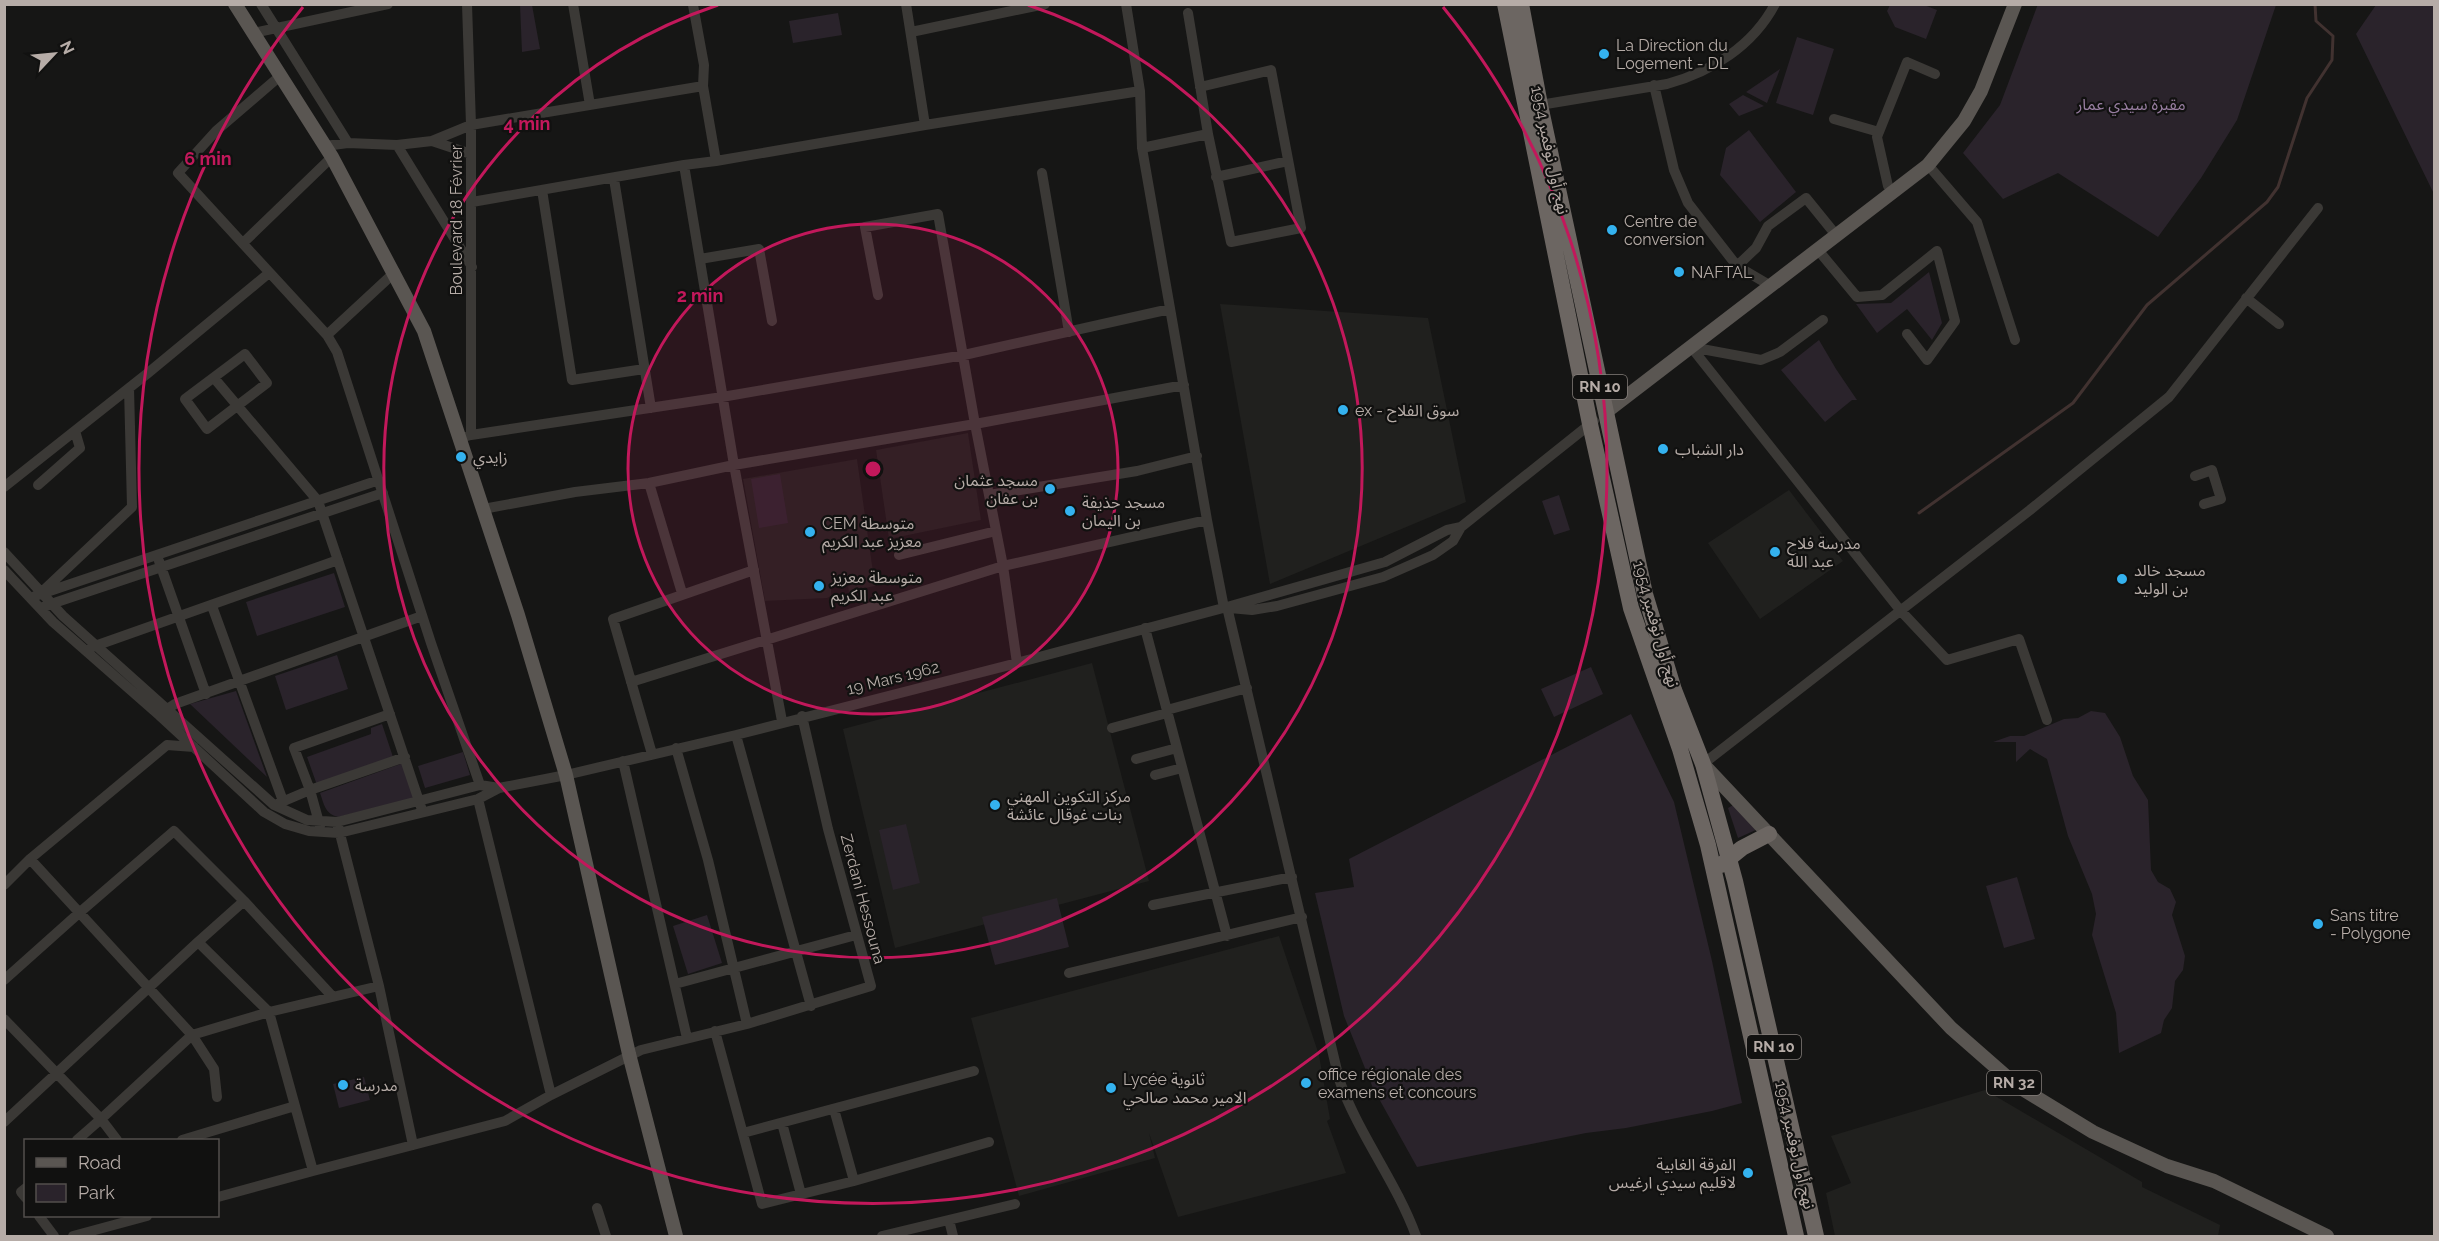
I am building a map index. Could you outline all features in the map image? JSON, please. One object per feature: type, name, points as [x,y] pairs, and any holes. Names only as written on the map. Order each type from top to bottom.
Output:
[{"type":"highway","name":"نهج أول نوفمبر 1954","points":[[1505,4],[1557,222],[1580,332],[1605,412],[1645,594],[1674,690],[1703,764],[1729,858],[1816,1236]]},
{"type":"highway","name":"نهج أول نوفمبر 1954","points":[[1521,4],[1540,105],[1557,222]]},
{"type":"highway","name":"نهج أول نوفمبر 1954","points":[[1580,332],[1590,424],[1631,608],[1700,813],[1796,1236]]},
{"type":"highway","points":[[1715,876],[1729,858],[1763,838]]},
{"type":"highway","points":[[1735,881],[1744,860],[1763,838]]},
{"type":"main road","points":[[235,4],[329,152],[394,272],[424,331],[465,436],[483,509],[566,774],[629,1054],[676,1236]]},
{"type":"main road","points":[[1605,412],[1928,165],[1964,121],[1981,90],[2015,4]]},
{"type":"main road","name":"RN 32","points":[[1680,749],[1703,764],[1763,838],[1951,1028],[2016,1085],[2093,1132],[2167,1166],[2214,1181],[2326,1236]]},
{"type":"street","points":[[261,4],[348,143]]},
{"type":"street","points":[[253,33],[337,10],[388,4]]},
{"type":"street","name":"Boulevard 18 Février","points":[[465,436],[472,267],[467,4]]},
{"type":"street","points":[[573,4],[590,105]]},
{"type":"street","points":[[906,4],[925,125]]},
{"type":"street","points":[[911,32],[1045,4]]},
{"type":"street","points":[[1126,4],[1140,91],[1142,148],[1207,520],[1226,608],[1344,1092],[1355,1117],[1402,1203],[1416,1236]]},
{"type":"street","points":[[1540,105],[1685,79],[1719,63],[1752,36],[1775,4]]},
{"type":"street","points":[[693,5],[704,65],[703,86],[716,161]]},
{"type":"street","points":[[1188,13],[1200,87],[1208,134],[1216,177],[1231,242],[1300,228],[1271,70],[1200,87]]},
{"type":"street","points":[[1888,186],[1877,137],[1907,62],[1935,74]]},
{"type":"street","points":[[280,76],[216,131],[178,173],[327,335],[341,361],[422,616],[480,785]]},
{"type":"street","points":[[1654,85],[1674,170],[1688,203],[1737,266],[1771,286]]},
{"type":"street","points":[[243,243],[329,152],[348,143],[396,145],[432,141],[471,126],[703,86]]},
{"type":"street","points":[[471,202],[1140,91]]},
{"type":"street","points":[[1834,119],[1879,132]]},
{"type":"street","points":[[1142,148],[1208,134]]},
{"type":"street","points":[[432,141],[471,154]]},
{"type":"street","points":[[396,145],[472,267]]},
{"type":"street","points":[[1216,177],[1288,161]]},
{"type":"street","points":[[684,165],[722,398],[782,722]]},
{"type":"street","points":[[1928,165],[1977,222],[2015,340]]},
{"type":"street","points":[[1042,173],[1069,332]]},
{"type":"street","points":[[614,179],[651,408]]},
{"type":"street","points":[[542,190],[572,380],[644,369]]},
{"type":"street","points":[[1737,266],[1756,248],[1768,226],[1806,198],[1836,235]]},
{"type":"street","points":[[1703,764],[2030,510],[2169,397],[2318,208]]},
{"type":"street","points":[[878,295],[866,227],[938,214],[1003,566],[1017,663]]},
{"type":"street","points":[[700,259],[759,249],[772,321]]},
{"type":"street","points":[[1818,250],[1857,297],[1882,294],[1937,251],[1955,321],[1927,360],[1907,334]]},
{"type":"street","points":[[327,335],[394,272]]},
{"type":"street","points":[[4,487],[269,273]]},
{"type":"street","points":[[2246,298],[2279,324]]},
{"type":"street","points":[[465,436],[722,398],[964,355],[1170,309]]},
{"type":"street","points":[[1691,347],[1761,360],[1780,352],[1823,320]]},
{"type":"street","points":[[1691,347],[1900,610],[1947,660],[2019,639],[2047,720]]},
{"type":"street","points":[[245,354],[267,383],[207,429],[185,399],[214,378],[245,354]]},
{"type":"street","points":[[214,378],[236,407],[318,501],[421,808]]},
{"type":"street","points":[[483,509],[575,492],[649,483],[734,465],[975,424],[1184,385]]},
{"type":"street","points":[[40,593],[132,507],[129,388]]},
{"type":"street","name":"19 Mars 1962","points":[[499,788],[736,735],[802,716],[1226,608],[1385,562],[1447,530],[1461,527],[1605,412]]},
{"type":"street","points":[[38,485],[80,448],[75,431]]},
{"type":"street","points":[[989,495],[1137,471],[1197,456]]},
{"type":"street","points":[[2194,476],[2212,470],[2222,499],[2204,504]]},
{"type":"street","points":[[30,598],[378,480]]},
{"type":"street","points":[[649,483],[682,593]]},
{"type":"street","points":[[39,608],[383,493]]},
{"type":"street","points":[[631,682],[1003,566],[1207,520]]},
{"type":"street","points":[[898,555],[996,531]]},
{"type":"street","points":[[4,552],[40,593],[163,711],[194,747],[264,812],[285,825],[338,827],[421,808],[478,799],[499,788]]},
{"type":"street","points":[[157,554],[206,693]]},
{"type":"street","points":[[84,651],[95,645],[212,606],[338,560]]},
{"type":"street","points":[[4,570],[39,608],[84,651],[278,803],[296,816],[320,827]]},
{"type":"street","points":[[652,754],[613,619],[682,593],[754,570]]},
{"type":"street","points":[[212,606],[240,681],[278,803]]},
{"type":"street","points":[[163,711],[206,693],[422,616]]},
{"type":"street","points":[[1145,628],[1227,936]]},
{"type":"street","points":[[1112,728],[1246,688]]},
{"type":"street","points":[[320,827],[310,790],[294,748],[390,714]]},
{"type":"street","name":"Zerdani Hessouna","points":[[219,1197],[505,1121],[629,1054],[747,1024],[871,986],[828,829],[802,716]]},
{"type":"street","points":[[736,735],[811,1006]]},
{"type":"street","points":[[4,885],[30,859],[167,745],[194,747]]},
{"type":"street","points":[[676,748],[708,861],[747,1024]]},
{"type":"street","points":[[1136,759],[1177,748]]},
{"type":"street","points":[[264,812],[278,803],[310,790],[405,757]]},
{"type":"street","points":[[623,761],[687,1038]]},
{"type":"street","points":[[1155,775],[1182,768]]},
{"type":"street","points":[[421,808],[480,785],[499,788]]},
{"type":"street","points":[[478,799],[551,1095]]},
{"type":"street","points":[[338,827],[379,986],[412,1145]]},
{"type":"street","points":[[4,980],[174,831],[332,996]]},
{"type":"street","points":[[30,859],[192,1035],[213,1069],[217,1097]]},
{"type":"street","points":[[1153,905],[1292,877]]},
{"type":"street","points":[[4,1122],[244,902]]},
{"type":"street","points":[[1069,973],[1302,918]]},
{"type":"street","points":[[675,984],[856,934]]},
{"type":"street","points":[[198,942],[269,1012],[313,1171]]},
{"type":"street","points":[[79,1139],[192,1035],[269,1012],[379,986]]},
{"type":"street","points":[[4,1019],[58,1073],[101,1119],[116,1139]]},
{"type":"street","points":[[715,1031],[762,1204],[989,1142]]},
{"type":"street","points":[[743,1133],[974,1071]]},
{"type":"street","points":[[185,1139],[295,1106]]},
{"type":"street","points":[[834,1109],[854,1180]]},
{"type":"street","points":[[782,1123],[801,1194]]},
{"type":"street","points":[[882,1236],[1015,1204]]},
{"type":"street","points":[[597,1208],[606,1236]]},
{"type":"street","points":[[40,1217],[54,1236]]},
{"type":"street","points":[[74,1236],[141,1217]]},
{"type":"street","points":[[949,1220],[953,1236]]},
{"type":"shaded area","name":"ex - سوق الفلاح","points":[[1220,304],[1428,318],[1466,502],[1270,584]]},
{"type":"shaded area","points":[[968,433],[981,520],[889,539],[876,450]]},
{"type":"shaded area","name":"CEM متوسطة معزيز عبد الكريم","points":[[857,459],[875,586],[849,594],[848,585],[831,587],[831,596],[827,598],[765,601],[743,479]]},
{"type":"shaded area","name":"مدرسة فلاح عبد الله","points":[[1789,490],[1843,561],[1760,619],[1708,543]]},
{"type":"shaded area","name":"مركز التكوين المهني بنات غوقال عائشة","points":[[1092,663],[1149,881],[895,948],[843,729]]},
{"type":"shaded area","name":"Lycée ثانوية الامير محمد صالحي","points":[[1279,936],[1319,1055],[1330,1119],[1327,1121],[1346,1173],[1178,1217],[1149,1133],[1155,1158],[1019,1196],[971,1018]]},
{"type":"shaded area","points":[[1985,1090],[2142,1182],[2142,1187],[2220,1225],[2218,1236],[1835,1236],[1826,1193],[1851,1183],[1831,1136]]},
{"type":"green space","name":"مقبرة سيدي عمار","points":[[2038,4],[2276,5],[2237,120],[2201,178],[2158,237],[2058,173],[2003,199],[1963,153],[2000,105]]},
{"type":"green space","points":[[520,5],[532,5],[540,49],[522,52]]},
{"type":"green space","points":[[1890,5],[1924,5],[1937,10],[1926,39],[1895,27],[1887,11]]},
{"type":"green space","points":[[2376,5],[2434,5],[2434,194],[2356,34]]},
{"type":"green space","points":[[838,13],[842,35],[793,43],[789,21]]},
{"type":"green space","points":[[1797,37],[1834,49],[1813,115],[1776,103]]},
{"type":"green space","points":[[1780,69],[1767,103],[1746,92]]},
{"type":"green space","points":[[1743,95],[1764,106],[1739,116],[1729,104]]},
{"type":"green space","points":[[1749,130],[1796,192],[1760,222],[1720,175],[1726,148]]},
{"type":"green space","points":[[1929,272],[1942,323],[1932,340],[1907,309],[1877,333],[1856,304],[1891,303]]},
{"type":"green space","points":[[1819,340],[1857,400],[1852,400],[1825,422],[1781,370]]},
{"type":"green space","points":[[780,474],[788,523],[759,528],[751,479]]},
{"type":"green space","points":[[1559,495],[1570,530],[1554,535],[1542,501]]},
{"type":"green space","points":[[334,573],[345,607],[257,636],[246,602]]},
{"type":"green space","points":[[337,655],[348,689],[286,710],[275,676]]},
{"type":"green space","points":[[1591,667],[1603,694],[1554,717],[1541,689]]},
{"type":"green space","points":[[236,691],[267,777],[190,704]]},
{"type":"green space","points":[[2091,711],[2105,713],[2120,737],[2133,776],[2148,800],[2151,870],[2158,882],[2170,889],[2176,902],[2172,915],[2185,956],[2183,970],[2175,981],[2172,1008],[2164,1020],[2161,1033],[2119,1053],[2116,1013],[2092,935],[2096,914],[2092,894],[2068,836],[2047,759],[2030,749],[2016,762],[2016,742],[1993,742],[2010,736],[2024,736],[2064,719],[2078,718]]},
{"type":"green space","points":[[1631,714],[1674,802],[1712,961],[1742,1103],[1626,1128],[1586,1133],[1417,1167],[1373,1088],[1344,1016],[1315,893],[1354,887],[1349,859]]},
{"type":"green space","points":[[382,724],[393,757],[317,785],[307,757],[371,734],[371,728]]},
{"type":"green space","points":[[463,752],[470,775],[425,788],[418,766]]},
{"type":"green space","points":[[406,762],[417,798],[338,817],[330,814],[326,808],[320,793]]},
{"type":"green space","points":[[1735,804],[1758,829],[1738,838],[1728,808]]},
{"type":"green space","points":[[906,824],[920,883],[893,890],[879,830]]},
{"type":"green space","points":[[2017,877],[2035,939],[2004,948],[1986,886]]},
{"type":"green space","points":[[1057,898],[1069,947],[995,965],[982,917]]},
{"type":"green space","points":[[707,915],[722,963],[688,974],[673,926]]},
{"type":"green space","points":[[364,1077],[370,1100],[339,1108],[333,1084]]},
{"type":"waterway","points":[[1919,513],[2073,403],[2147,305],[2267,202],[2278,187],[2307,98],[2332,60],[2333,36],[2316,21],[2315,4]]},
{"type":"place","name":"La Direction du Logement - DL","points":[[1604,54]]},
{"type":"place","name":"Centre de conversion","points":[[1612,230]]},
{"type":"place","name":"NAFTAL","points":[[1679,272]]},
{"type":"place","name":"ex - سوق الفلاح","points":[[1343,410]]},
{"type":"place","name":"دار الشباب","points":[[1663,449]]},
{"type":"place","name":"زايدي","points":[[461,457]]},
{"type":"place","name":"مسجد عثمان بن عفان","points":[[1050,489]]},
{"type":"place","name":"مسجد حذيفة بن اليمان","points":[[1070,511]]},
{"type":"place","name":"CEM متوسطة معزيز عبد الكريم","points":[[810,532]]},
{"type":"place","name":"مدرسة فلاح عبد الله","points":[[1775,552]]},
{"type":"place","name":"مسجد خالد بن الوليد","points":[[2122,579]]},
{"type":"place","name":"متوسطة معزيز عبد الكريم","points":[[819,586]]},
{"type":"place","name":"مركز التكوين المهني بنات غوقال عائشة","points":[[995,805]]},
{"type":"place","name":"Sans titre - Polygone","points":[[2318,924]]},
{"type":"place","name":"office régionale des examens et concours","points":[[1306,1083]]},
{"type":"place","name":"مدرسة","points":[[343,1085]]},
{"type":"place","name":"Lycée ثانوية الامير محمد صالحي","points":[[1111,1088]]},
{"type":"place","name":"الفرقة الغابية لاقليم سيدي ارغيس","points":[[1748,1173]]}]
